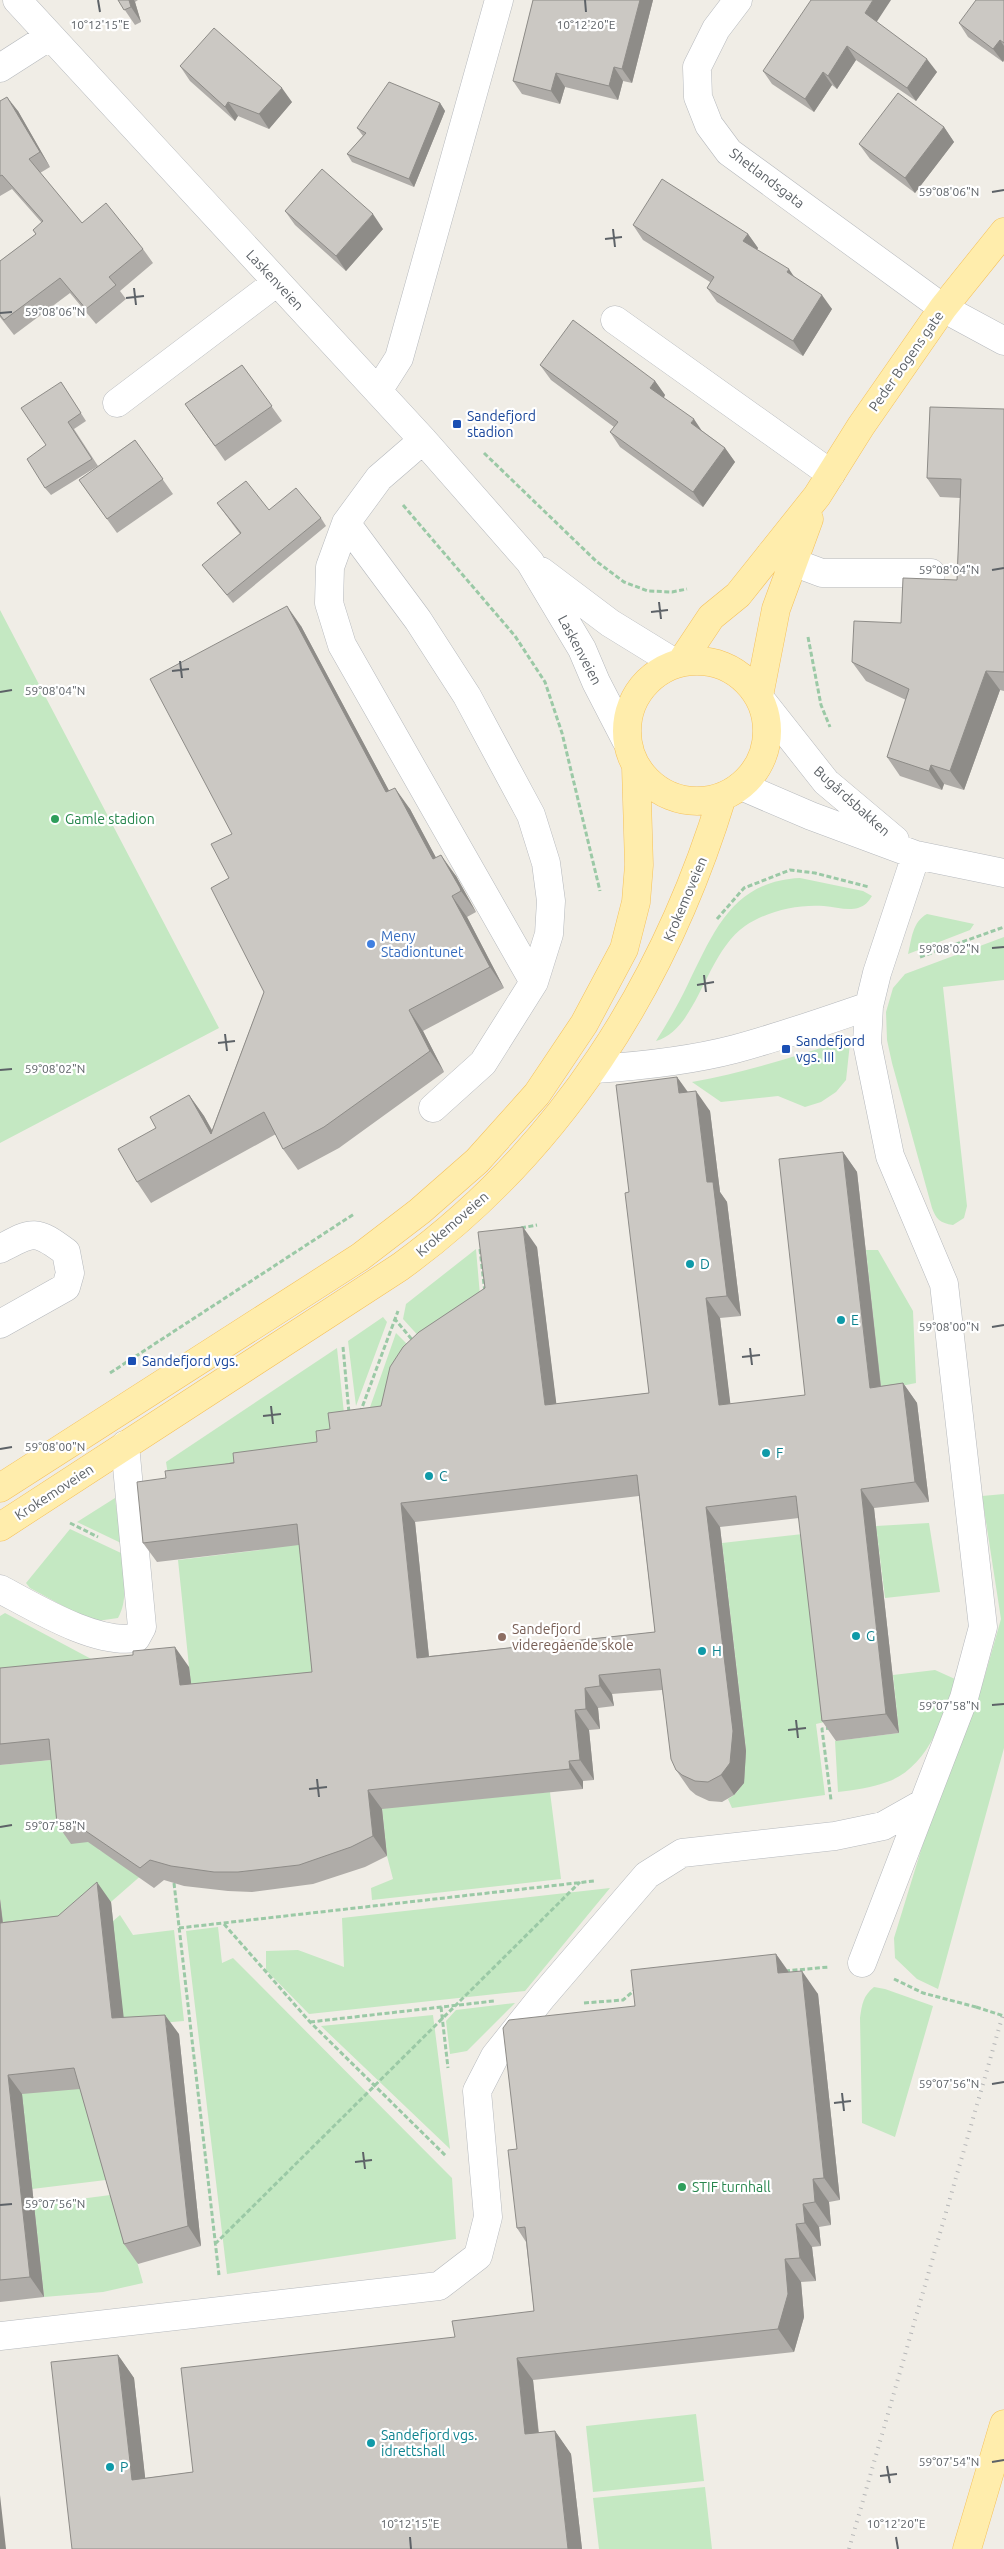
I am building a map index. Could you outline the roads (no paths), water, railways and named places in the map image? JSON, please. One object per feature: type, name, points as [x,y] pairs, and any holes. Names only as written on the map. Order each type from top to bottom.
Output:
[{"type":"main road","name":"Peder Bogens gate","points":[[678,662],[711,617],[782,559],[824,485],[861,426],[943,308],[1004,232]]},
{"type":"main road","name":"Peder Bogens gate","points":[[760,699],[776,609],[782,559]]},
{"type":"main road","points":[[0,1488],[360,1257],[420,1211],[477,1161],[537,1094],[584,1024],[624,949],[636,902],[639,865],[636,767],[626,740],[628,712],[641,687],[678,662],[705,660],[728,667],[760,699],[768,724],[765,749],[760,764],[732,792],[702,801],[680,799],[655,788],[636,767]]},
{"type":"main road","name":"Krokemoveien","points":[[0,1526],[400,1267],[440,1238],[498,1184],[595,1069],[632,1011],[666,945],[732,792]]},
{"type":"main road","points":[[967,2549],[1004,2424]]},
{"type":"street","name":"Laskenveien","points":[[18,0],[423,440],[530,562],[582,648],[626,740]]},
{"type":"street","points":[[378,391],[399,358],[498,0]]},
{"type":"street","name":"Shetlandsgata","points":[[738,0],[716,29],[697,67],[698,97],[709,126],[729,152],[943,308],[1004,341]]},
{"type":"street","points":[[0,68],[50,36]]},
{"type":"street","points":[[117,402],[277,282]]},
{"type":"street","points":[[614,320],[824,485]]},
{"type":"street","points":[[423,440],[380,478],[346,523],[330,567],[329,603],[342,645],[534,982]]},
{"type":"street","points":[[346,523],[418,620],[467,696],[531,815],[546,863],[551,901],[549,934],[534,982],[483,1062],[433,1108]]},
{"type":"street","points":[[782,559],[822,573],[931,573]]},
{"type":"street","name":"Laskenveien","points":[[530,562],[610,622],[678,662]]},
{"type":"street","name":"Bugårdsbakken","points":[[760,699],[826,782],[912,852]]},
{"type":"street","name":"Bugårdsbakken","points":[[732,792],[811,816],[912,852],[1004,874]]},
{"type":"street","points":[[862,1964],[964,1698],[983,1627],[944,1284],[890,1156],[868,1043],[869,1006],[912,852]]},
{"type":"street","points":[[595,1069],[680,1060],[733,1050],[795,1032],[869,1006]]},
{"type":"street","points":[[0,1249],[27,1234],[46,1237],[66,1252],[70,1273],[66,1288],[0,1324]]},
{"type":"street","points":[[0,1589],[97,1636],[122,1641],[136,1638],[142,1627],[125,1445]]},
{"type":"street","points":[[0,2336],[439,2286],[478,2256],[488,2217],[488,2196],[477,2091],[484,2073],[495,2056],[544,1996],[647,1875],[682,1853],[835,1836],[883,1826],[922,1804]]},
{"type":"railway","points":[[849,2549],[1004,2011]]},
{"type":"place","name":"Sandefjord stadion","points":[[457,424]]},
{"type":"place","name":"Gamle stadion","points":[[55,819]]},
{"type":"place","name":"Meny Stadiontunet","points":[[371,944]]},
{"type":"place","name":"Sandefjord vgs. III","points":[[786,1049]]},
{"type":"place","name":"D","points":[[690,1264]]},
{"type":"place","name":"E","points":[[841,1320]]},
{"type":"place","name":"Sandefjord vgs.","points":[[132,1361]]},
{"type":"place","name":"F","points":[[766,1453]]},
{"type":"place","name":"C","points":[[429,1476]]},
{"type":"place","name":"G","points":[[856,1636]]},
{"type":"place","name":"Sandefjord videregående skole","points":[[502,1637]]},
{"type":"place","name":"H","points":[[702,1651]]},
{"type":"place","name":"STIF turnhall","points":[[682,2187]]},
{"type":"place","name":"Sandefjord vgs. idrettshall","points":[[371,2443]]},
{"type":"place","name":"P","points":[[110,2467]]}]
